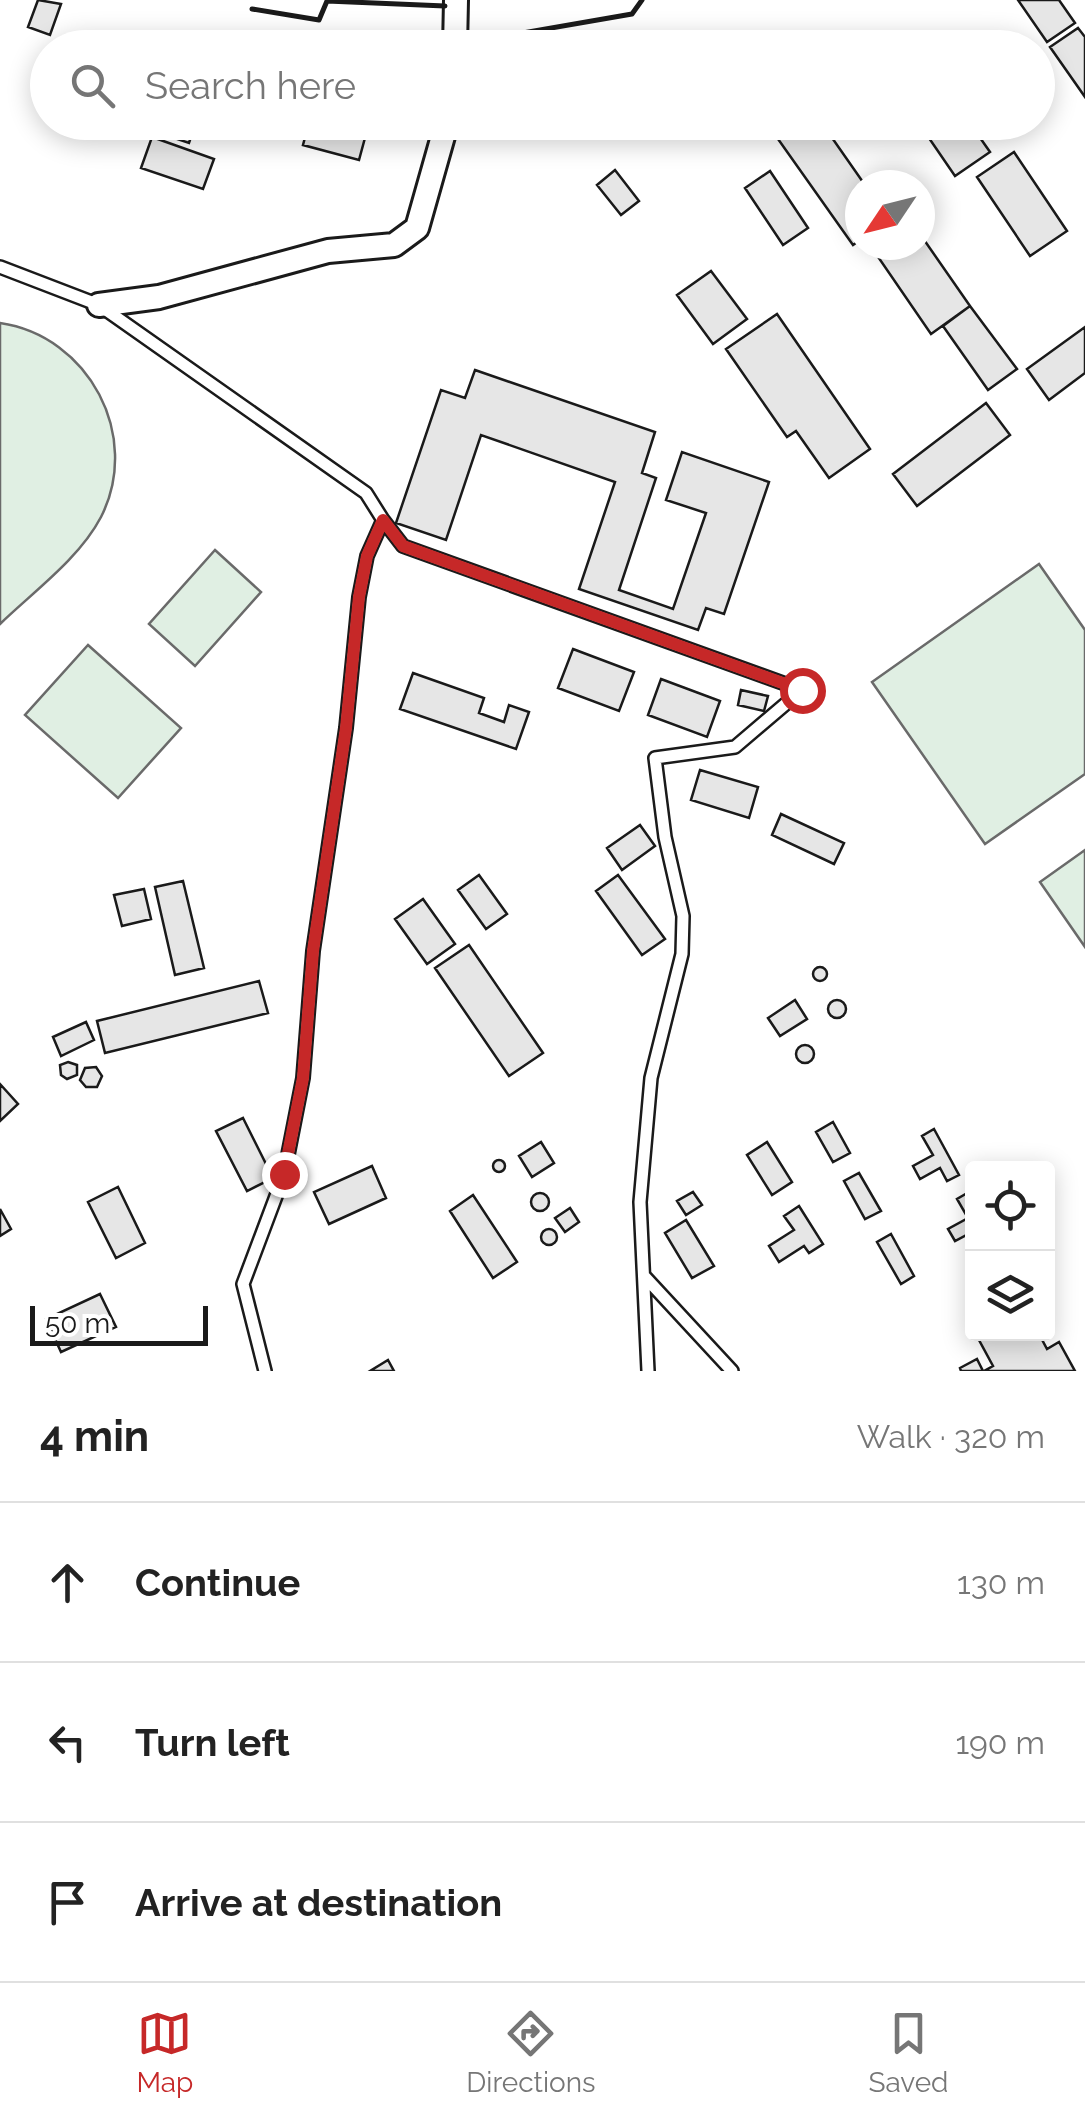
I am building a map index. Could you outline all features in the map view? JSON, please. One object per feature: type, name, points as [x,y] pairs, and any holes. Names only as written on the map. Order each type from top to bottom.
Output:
[{"type":"street","points":[[455,30],[456,0]]},
{"type":"street","points":[[99,305],[159,297],[328,250],[394,245],[416,228],[442,140]]},
{"type":"lane","points":[[0,267],[99,305],[366,492],[403,546],[802,690],[735,747],[655,758],[665,837],[682,916],[682,954],[651,1078],[640,1202],[648,1371]]},
{"type":"lane","points":[[265,1371],[243,1284],[284,1174],[303,1078],[313,951],[346,728],[359,597],[367,556],[383,520]]},
{"type":"lane","points":[[645,1277],[732,1371]]},
{"type":"green space","points":[[0,323],[32,332],[59,347],[82,369],[99,394],[111,423],[115,454],[112,486],[92,532],[68,561],[0,624]]},
{"type":"green space","points":[[215,550],[261,592],[195,666],[149,624]]},
{"type":"green space","points":[[1039,564],[1085,630],[1085,774],[985,844],[872,682]]},
{"type":"green space","points":[[88,645],[181,728],[118,798],[25,715]]},
{"type":"green space","points":[[1085,850],[1085,947],[1040,882]]},
{"type":"building","points":[[38,0],[61,4],[52,30],[28,27]]},
{"type":"building","points":[[1018,0],[1059,0],[1075,23],[1055,37],[1055,30],[1039,30]]},
{"type":"building","points":[[1078,28],[1085,37],[1085,97],[1055,54],[1055,44]]},
{"type":"building","points":[[151,140],[214,159],[203,189],[141,168]]},
{"type":"building","points":[[304,140],[364,140],[359,160],[303,145]]},
{"type":"building","points":[[779,140],[834,140],[855,170],[845,170],[845,234]]},
{"type":"building","points":[[930,140],[982,140],[990,152],[955,176]]},
{"type":"building","points":[[1014,152],[1067,231],[1030,256],[977,177]]},
{"type":"building","points":[[615,170],[639,201],[621,215],[597,185]]},
{"type":"building","points":[[770,171],[808,228],[783,245],[745,188]]},
{"type":"building","points":[[935,256],[970,306],[931,334],[880,260],[935,260]]},
{"type":"building","points":[[711,271],[747,319],[713,344],[677,295]]},
{"type":"building","points":[[970,306],[1017,369],[988,390],[943,326]]},
{"type":"building","points":[[777,314],[870,449],[829,478],[796,431],[787,437],[726,349]]},
{"type":"building","points":[[1085,327],[1085,373],[1049,400],[1027,369]]},
{"type":"building","points":[[475,370],[655,432],[642,473],[656,478],[619,590],[673,609],[706,513],[666,500],[682,452],[769,482],[724,614],[706,608],[698,630],[579,589],[615,482],[481,435],[446,540],[396,523],[441,390],[465,398]]},
{"type":"building","points":[[986,403],[1010,435],[917,506],[893,474]]},
{"type":"building","points":[[573,649],[634,672],[619,711],[558,688]]},
{"type":"building","points":[[413,673],[484,698],[479,713],[504,722],[509,705],[529,712],[516,749],[400,709]]},
{"type":"building","points":[[661,679],[720,701],[707,737],[648,715]]},
{"type":"building","points":[[741,690],[768,696],[764,711],[738,705]]},
{"type":"building","points":[[700,770],[758,787],[749,818],[691,800]]},
{"type":"building","points":[[781,814],[844,843],[834,864],[772,835]]},
{"type":"building","points":[[640,825],[655,846],[622,870],[607,848]]},
{"type":"building","points":[[479,875],[507,914],[486,929],[458,890]]},
{"type":"building","points":[[618,875],[665,939],[642,955],[596,891]]},
{"type":"building","points":[[183,881],[204,968],[175,975],[155,887]]},
{"type":"building","points":[[144,889],[151,919],[122,926],[114,895]]},
{"type":"building","points":[[423,899],[455,944],[427,964],[395,919]]},
{"type":"building","points":[[469,945],[543,1053],[509,1076],[435,968]]},
{"type":"building","points":[[820,967],[827,974],[820,981],[813,974]]},
{"type":"building","points":[[259,981],[268,1013],[105,1053],[97,1021]]},
{"type":"building","points":[[795,1000],[807,1019],[780,1036],[768,1018]]},
{"type":"building","points":[[837,1000],[846,1009],[837,1018],[828,1009]]},
{"type":"building","points":[[86,1022],[94,1040],[61,1056],[53,1037]]},
{"type":"building","points":[[805,1045],[814,1054],[805,1063],[796,1054]]},
{"type":"building","points":[[60,1065],[77,1065],[77,1075],[67,1079],[61,1075]]},
{"type":"building","points":[[96,1067],[102,1076],[97,1087],[86,1087],[80,1080],[85,1068]]},
{"type":"building","points":[[0,1084],[18,1104],[0,1121]]},
{"type":"building","points":[[243,1118],[273,1178],[247,1191],[216,1131]]},
{"type":"building","points":[[833,1122],[850,1153],[833,1162],[816,1132]]},
{"type":"building","points":[[934,1129],[959,1175],[947,1181],[940,1168],[920,1179],[913,1166],[933,1155],[922,1136]]},
{"type":"building","points":[[541,1142],[554,1163],[532,1177],[519,1156]]},
{"type":"building","points":[[767,1142],[792,1182],[772,1195],[747,1155]]},
{"type":"building","points":[[494,1161],[504,1161],[504,1171],[494,1171]]},
{"type":"building","points":[[372,1166],[386,1198],[329,1224],[314,1192]]},
{"type":"building","points":[[859,1173],[881,1211],[865,1219],[844,1181]]},
{"type":"building","points":[[118,1187],[145,1243],[116,1258],[88,1202]]},
{"type":"building","points":[[693,1192],[702,1205],[686,1215],[677,1201]]},
{"type":"building","points":[[540,1193],[547,1195],[547,1209],[540,1211],[533,1209],[531,1202],[533,1195]]},
{"type":"building","points":[[965,1194],[965,1213],[957,1199]]},
{"type":"building","points":[[473,1195],[517,1262],[493,1278],[450,1211]]},
{"type":"building","points":[[799,1206],[823,1244],[809,1253],[804,1246],[779,1262],[769,1246],[794,1230],[784,1216]]},
{"type":"building","points":[[570,1208],[579,1222],[565,1232],[555,1218]]},
{"type":"building","points":[[0,1209],[11,1229],[0,1236]]},
{"type":"building","points":[[686,1220],[714,1266],[692,1278],[665,1233]]},
{"type":"building","points":[[965,1220],[965,1236],[955,1241],[948,1229]]},
{"type":"building","points":[[549,1229],[557,1237],[549,1245],[541,1237]]},
{"type":"building","points":[[891,1234],[914,1276],[901,1284],[877,1242]]},
{"type":"building","points":[[100,1294],[116,1327],[61,1352],[46,1319]]},
{"type":"building","points":[[980,1341],[1043,1341],[1047,1349],[1059,1342],[1075,1371],[984,1371],[993,1366]]},
{"type":"building","points":[[977,1359],[983,1371],[961,1371],[960,1368]]},
{"type":"building","points":[[388,1360],[394,1371],[370,1371]]},
{"type":"wall","points":[[540,30],[632,14],[642,0]]},
{"type":"wall","points":[[252,9],[319,20],[327,1],[445,6]]},
{"type":"route","points":[[284,1174],[303,1078],[313,951],[346,728],[359,597],[367,556],[383,520],[403,546],[802,690]]}]
